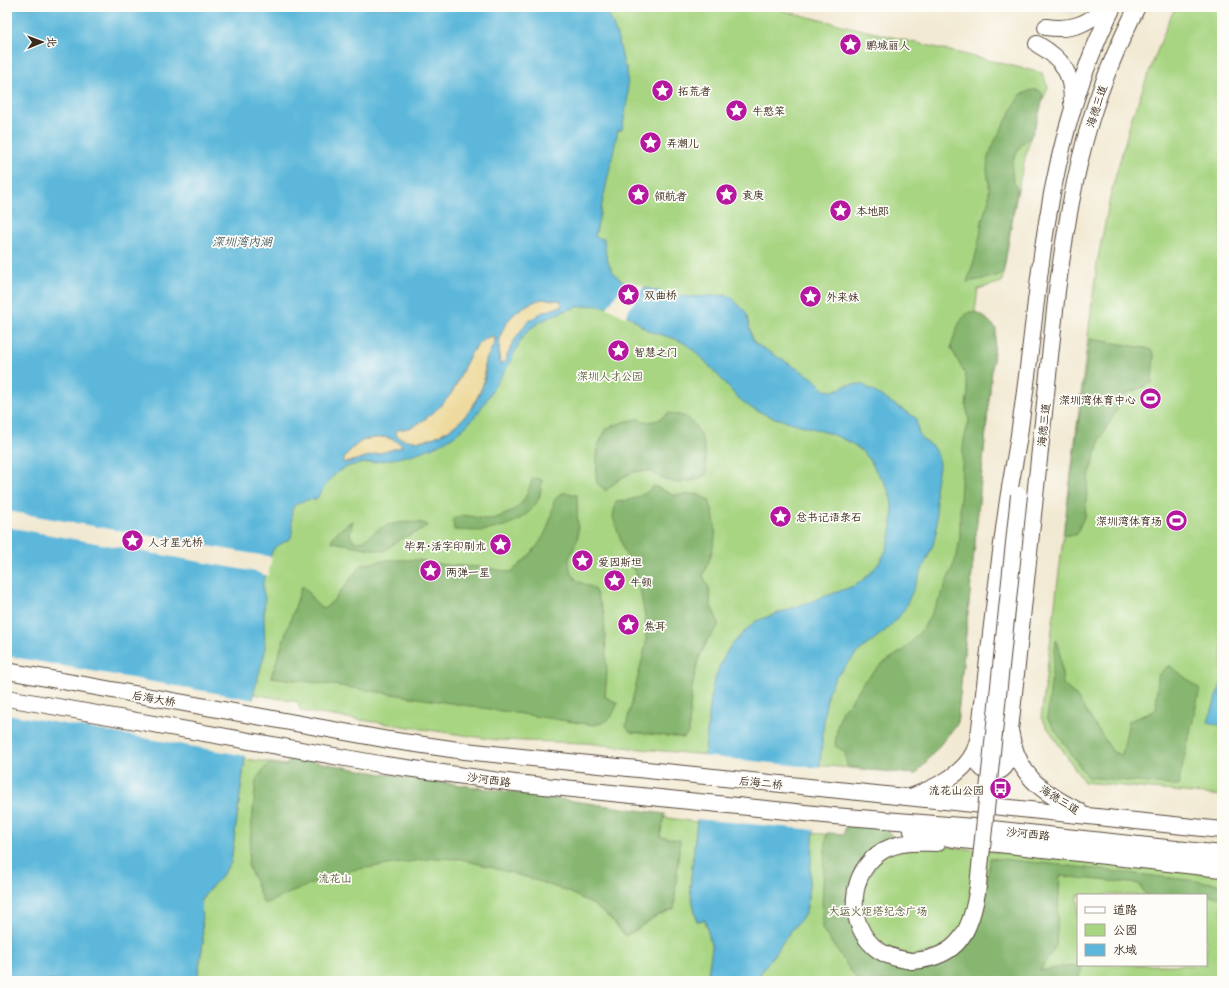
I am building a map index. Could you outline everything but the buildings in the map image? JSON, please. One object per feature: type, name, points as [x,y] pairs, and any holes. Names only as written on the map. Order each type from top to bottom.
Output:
[{"type":"main road","points":[[1046,27],[1072,27],[1085,22],[1107,7]]},
{"type":"main road","name":"海德三道","points":[[910,798],[953,776],[968,762],[977,743],[1047,220],[1072,113],[1086,68],[1113,7]]},
{"type":"main road","name":"海德三道","points":[[1090,816],[1045,792],[1031,779],[1014,751],[1010,730],[1057,291],[1064,239],[1072,194],[1091,120],[1103,82],[1137,7]]},
{"type":"main road","points":[[1037,44],[1057,57],[1066,69],[1071,86],[1072,113]]},
{"type":"main road","points":[[980,842],[906,843],[890,847],[875,856],[863,870],[859,878],[855,898],[857,921],[873,946],[891,957],[912,961],[941,955],[948,951],[965,933],[974,912],[1019,495],[1021,421]]},
{"type":"main road","points":[[1021,461],[1039,463]]},
{"type":"main road","name":"后海大桥","points":[[7,671],[389,740],[465,751],[685,774]]},
{"type":"main road","name":"沙河西路","points":[[7,698],[385,765],[500,781],[834,816],[973,827],[1222,854]]},
{"type":"main road","points":[[980,728],[978,760],[987,772],[1002,770],[1007,764],[1010,730]]},
{"type":"main road","name":"后海二桥","points":[[685,774],[836,789]]},
{"type":"main road","name":"沙河西路","points":[[836,789],[1222,830]]},
{"type":"main road","points":[[834,816],[940,837],[1222,869]]},
{"type":"shaded area","points":[[1047,7],[1082,7],[1073,13]]},
{"type":"green space","name":"深圳人才公园","points":[[7,7],[777,7],[788,12],[1042,73],[1048,87],[1031,134],[1019,183],[1002,282],[978,289],[975,312],[990,322],[996,329],[957,724],[916,774],[586,743],[497,740],[300,711],[298,702],[7,649]]},
{"type":"green space","name":"深圳湾体育中心","points":[[1176,7],[1222,7],[1222,796],[1084,782],[1041,718],[1097,263],[1111,193],[1132,117],[1169,20]]},
{"type":"green space","points":[[1032,90],[1039,90],[1042,93],[1043,98],[1032,134],[1023,143],[1013,160],[1012,177],[1017,189],[1003,273],[994,277],[967,282],[975,258],[982,221],[989,198],[987,170],[988,157],[1020,95]]},
{"type":"green space","points":[[969,312],[981,315],[996,329],[957,724],[916,774],[860,769],[847,766],[845,752],[835,746],[837,727],[842,710],[850,703],[864,681],[882,664],[905,649],[924,627],[941,596],[957,556],[960,537],[960,500],[963,449],[969,421],[966,405],[968,392],[965,374],[951,348],[959,323]]},
{"type":"green space","points":[[1090,339],[1151,350],[1154,355],[1152,383],[1126,394],[1100,439],[1088,480],[1085,515],[1076,535],[1063,535]]},
{"type":"green space","points":[[669,413],[687,418],[698,430],[704,444],[706,475],[689,482],[678,483],[661,478],[649,471],[641,471],[624,476],[606,491],[597,483],[598,445],[607,428],[623,422],[638,419],[648,422],[658,420]]},
{"type":"green space","points":[[537,478],[542,480],[539,498],[530,511],[518,520],[495,529],[475,531],[454,530],[453,520],[457,517],[465,516],[489,519],[499,517],[510,512],[519,506],[527,494],[532,480]]},
{"type":"green space","points":[[654,486],[673,495],[697,494],[709,500],[715,524],[715,535],[710,558],[703,575],[709,588],[711,606],[718,621],[718,626],[707,641],[698,661],[692,688],[689,732],[684,738],[630,732],[626,726],[646,644],[646,622],[638,579],[624,551],[613,517],[616,502],[637,497]]},
{"type":"green space","points":[[562,493],[577,495],[578,538],[569,559],[570,570],[577,581],[594,588],[604,613],[607,674],[605,697],[618,703],[612,716],[607,721],[593,725],[333,685],[271,677],[302,586],[306,589],[314,601],[324,609],[334,600],[361,565],[388,560],[419,560],[445,565],[481,567],[511,572],[535,549],[540,542],[547,528],[554,502]]},
{"type":"green space","points":[[353,520],[350,533],[351,538],[356,542],[364,541],[378,530],[392,524],[418,522],[426,524],[426,527],[401,539],[384,551],[332,542],[332,539],[336,533]]},
{"type":"green space","points":[[1056,640],[1060,652],[1063,684],[1076,696],[1113,752],[1122,755],[1129,721],[1156,710],[1158,675],[1169,665],[1200,689],[1178,786],[1087,777],[1047,718]]},
{"type":"green space","points":[[291,757],[377,773],[665,814],[660,837],[680,840],[674,909],[656,916],[625,936],[610,918],[592,904],[569,892],[529,878],[461,859],[435,858],[352,870],[328,877],[264,904],[248,865],[256,779],[268,764],[286,766]]},
{"type":"green space","name":"流花山","points":[[245,759],[697,822],[690,889],[697,921],[705,920],[712,948],[707,981],[197,981],[203,942],[201,900],[220,878],[231,862]]},
{"type":"green space","points":[[846,824],[887,829],[894,839],[851,902],[890,960],[966,945],[981,914],[986,892],[990,858],[1222,884],[1222,898],[1200,893],[1145,894],[1139,884],[1060,876],[1056,945],[1040,971],[1071,965],[1082,968],[1077,981],[858,981],[822,929],[824,860],[827,833],[844,834]]},
{"type":"green space","name":"大运火炬塔纪念广场","points":[[813,833],[1222,875],[1222,981],[755,981],[790,932],[805,914],[807,907]]},
{"type":"sand","points":[[542,299],[561,301],[562,306],[541,313],[512,344],[506,359],[500,365],[500,338],[507,322],[512,316],[529,304]]},
{"type":"sand","points":[[492,336],[495,337],[495,340],[485,366],[483,385],[480,393],[463,418],[456,425],[446,431],[426,440],[406,440],[397,436],[397,430],[414,426],[425,419],[441,405],[455,388],[471,353],[477,345]]},
{"type":"sand","points":[[384,437],[396,441],[402,445],[401,447],[343,463],[348,453],[364,440]]},
{"type":"water","name":"深圳湾内湖","points":[[7,7],[605,7],[617,36],[624,67],[627,67],[628,97],[622,130],[618,130],[595,237],[604,239],[605,252],[611,269],[624,282],[674,295],[688,297],[726,295],[731,297],[746,312],[752,338],[756,344],[813,378],[825,390],[834,391],[847,385],[862,384],[916,418],[918,431],[922,439],[933,447],[938,456],[939,466],[935,489],[937,522],[936,533],[933,545],[905,608],[886,630],[858,652],[836,677],[828,692],[825,710],[807,907],[805,914],[790,932],[755,981],[707,981],[712,948],[705,920],[697,921],[690,889],[712,688],[719,667],[729,648],[756,621],[854,586],[870,574],[882,559],[889,541],[892,516],[890,494],[886,485],[865,454],[844,439],[816,429],[774,418],[752,408],[737,397],[695,351],[682,342],[647,330],[635,320],[616,310],[603,306],[581,306],[556,314],[539,323],[525,334],[508,366],[480,409],[470,422],[457,434],[441,444],[413,454],[346,467],[338,472],[326,484],[317,498],[304,501],[293,507],[291,538],[274,548],[263,582],[265,598],[265,652],[254,692],[231,862],[220,878],[201,900],[203,942],[197,981],[7,981]],"holes":[[[542,299],[561,301],[562,306],[541,313],[526,323],[512,344],[506,359],[500,365],[500,338],[507,322],[512,316],[529,304]],[[492,336],[495,337],[494,343],[486,360],[485,378],[480,391],[476,401],[464,417],[448,430],[429,439],[413,441],[397,436],[397,430],[414,426],[431,414],[446,400],[455,388],[467,361],[477,345]],[[384,437],[396,441],[402,445],[401,447],[343,463],[348,453],[366,439]]]},
{"type":"water","points":[[1222,681],[1222,726],[1208,722]]},
{"type":"pier","points":[[626,281],[644,286],[625,317],[607,308]]},
{"type":"pier","name":"人才星光桥","points":[[7,511],[272,557],[269,572],[268,576],[256,572],[7,527]]},
{"type":"pier","points":[[7,656],[255,700],[247,756],[7,714]]},
{"type":"pier","points":[[703,756],[821,768],[816,830],[696,819]]},
{"type":"place","name":"鹏城丽人","points":[[850,44]]},
{"type":"place","name":"拓荒者","points":[[663,90]]},
{"type":"place","name":"牛憨笨","points":[[737,110]]},
{"type":"place","name":"弄潮儿","points":[[651,142]]},
{"type":"place","name":"袁庚","points":[[727,194]]},
{"type":"place","name":"领航者","points":[[639,195]]},
{"type":"place","name":"本地郎","points":[[841,210]]},
{"type":"place","name":"双曲桥","points":[[628,294]]},
{"type":"place","name":"外来妹","points":[[810,296]]},
{"type":"place","name":"智慧之门","points":[[619,351]]},
{"type":"place","name":"深圳湾体育中心","points":[[1151,399]]},
{"type":"place","name":"总书记语录石","points":[[780,516]]},
{"type":"place","name":"深圳湾体育场","points":[[1177,520]]},
{"type":"place","name":"人才星光桥","points":[[133,541]]},
{"type":"place","name":"毕昇·活字印刷术","points":[[501,545]]},
{"type":"place","name":"爱因斯坦","points":[[583,561]]},
{"type":"place","name":"两弹一星","points":[[431,571]]},
{"type":"place","name":"牛顿","points":[[614,581]]},
{"type":"place","name":"焦耳","points":[[628,625]]},
{"type":"place","name":"流花山公园","points":[[1000,789]]}]
